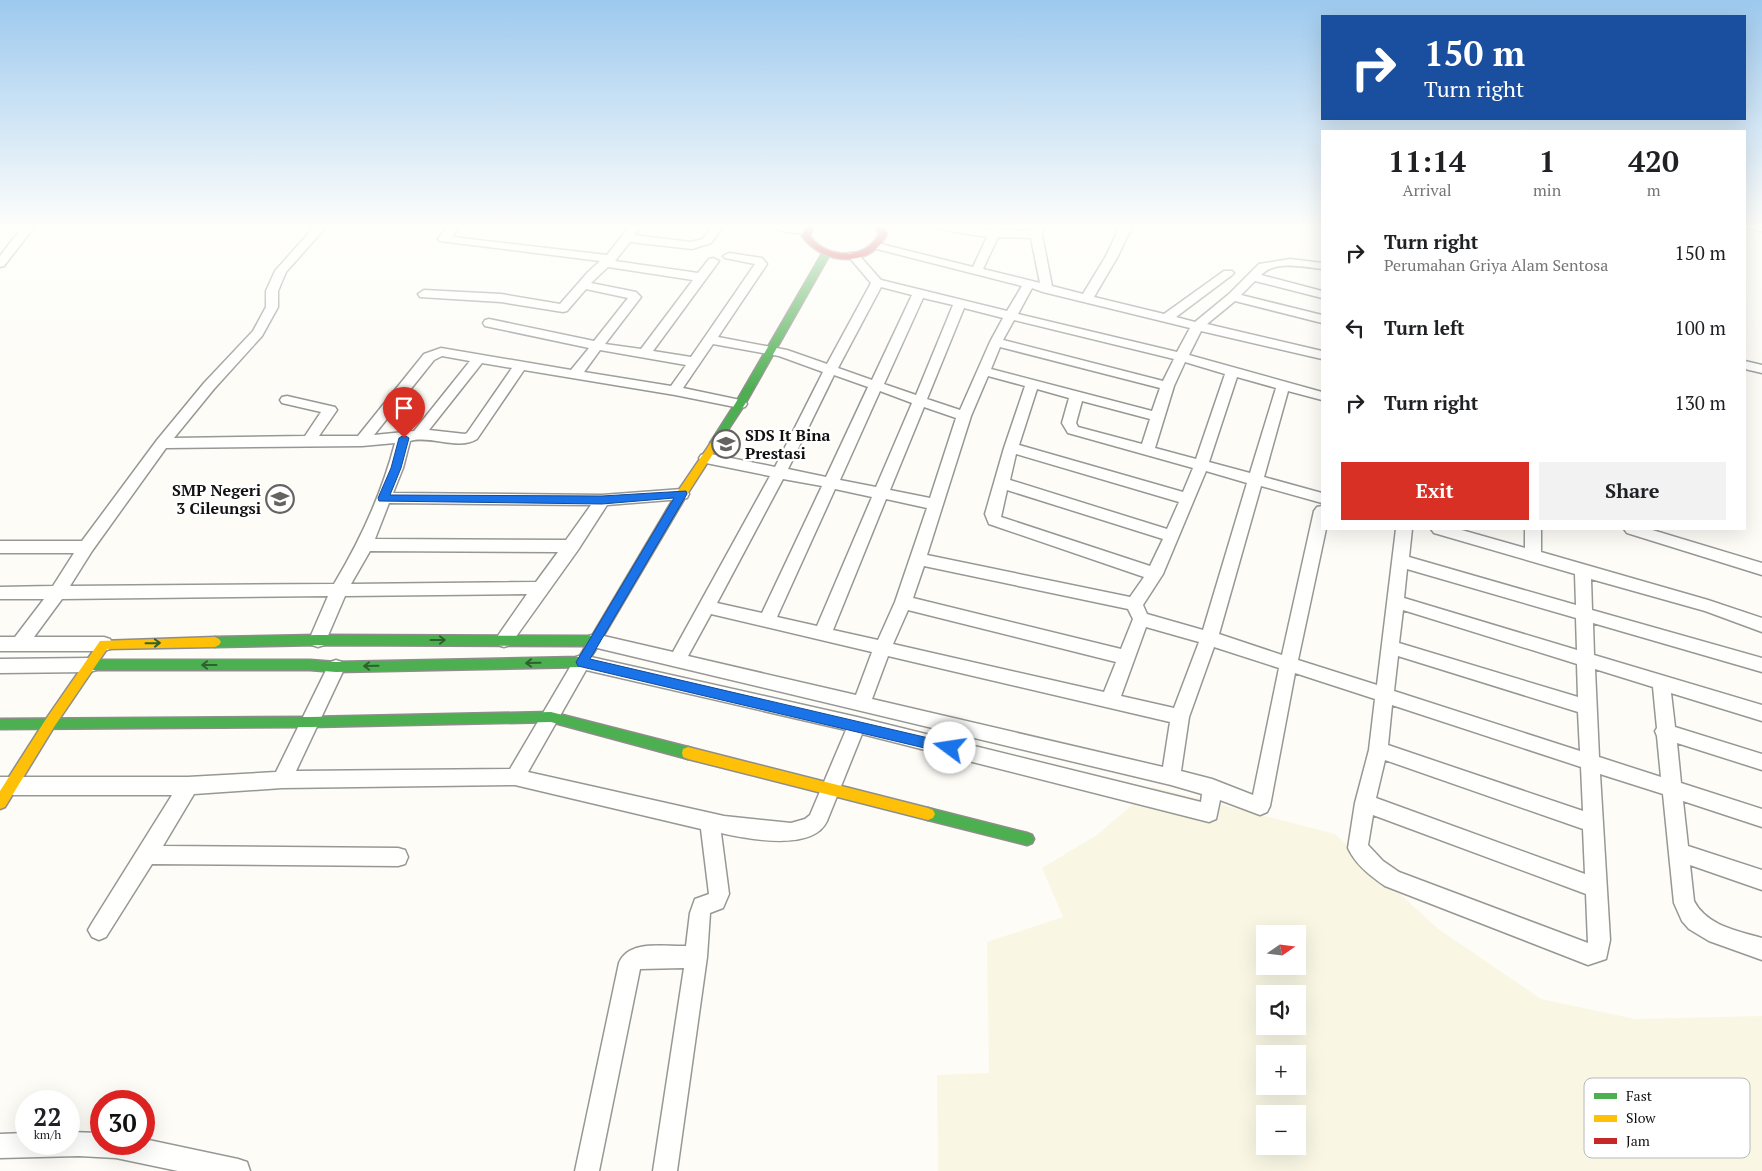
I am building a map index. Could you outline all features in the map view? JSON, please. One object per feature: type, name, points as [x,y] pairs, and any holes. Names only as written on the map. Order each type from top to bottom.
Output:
[{"type":"street","points":[[20,643],[58,592],[86,547],[162,443],[209,386],[258,333],[272,307],[272,291],[277,281]]},
{"type":"street","points":[[424,294],[501,298],[562,308],[566,306],[588,281]]},
{"type":"street","points":[[645,353],[697,281]]},
{"type":"street","points":[[675,392],[750,281]]},
{"type":"street","points":[[515,776],[682,494],[740,404],[811,281]]},
{"type":"street","points":[[1011,281],[1321,355]]},
{"type":"street","points":[[1046,281],[1048,289]]},
{"type":"street","points":[[1087,298],[1097,281]]},
{"type":"street","points":[[1168,317],[1218,281]]},
{"type":"street","points":[[1147,450],[1167,386],[1197,326],[1233,297],[1249,281]]},
{"type":"street","points":[[1267,281],[1321,295]]},
{"type":"street","points":[[677,661],[779,472],[877,282],[1180,358],[1321,396]]},
{"type":"street","points":[[575,374],[635,296],[583,285]]},
{"type":"street","points":[[861,705],[882,649],[903,602],[964,416],[996,342],[1028,285]]},
{"type":"street","points":[[766,622],[919,293]]},
{"type":"street","points":[[1233,297],[1321,319]]},
{"type":"street","points":[[822,635],[960,304]]},
{"type":"street","points":[[489,323],[597,346],[695,362]]},
{"type":"street","points":[[709,339],[772,350],[964,416]]},
{"type":"street","points":[[996,342],[1167,386]]},
{"type":"street","points":[[362,441],[431,355],[444,352],[740,404]]},
{"type":"street","points":[[420,434],[479,358]]},
{"type":"street","points":[[162,443],[362,441],[404,438],[420,434],[469,438],[521,365]]},
{"type":"street","points":[[1746,365],[1762,369]]},
{"type":"street","points":[[984,371],[1158,417]]},
{"type":"street","points":[[1110,700],[1138,612],[1201,466],[1232,373]]},
{"type":"street","points":[[1032,384],[1011,448],[992,517],[997,522],[1155,574]]},
{"type":"street","points":[[1171,777],[1180,717],[1209,638],[1284,386]]},
{"type":"street","points":[[1077,395],[1069,423],[1073,430],[1321,498]]},
{"type":"street","points":[[288,400],[330,410],[309,441]]},
{"type":"street","points":[[318,640],[340,588],[365,546],[396,468],[404,438]]},
{"type":"street","points":[[1011,448],[1187,499]]},
{"type":"street","points":[[706,458],[935,504]]},
{"type":"street","points":[[1002,483],[1172,536]]},
{"type":"street","points":[[383,498],[602,500],[682,494]]},
{"type":"street","points":[[504,640],[539,588],[572,546],[602,500]]},
{"type":"street","points":[[0,644],[318,640],[595,642],[1171,777],[1212,788],[1260,806],[1288,665],[1321,516]]},
{"type":"street","points":[[1404,530],[1378,750],[1365,803],[1358,848],[1383,874],[1409,886],[1588,954],[1598,951],[1583,569]]},
{"type":"street","points":[[1446,530],[1467,533],[1533,555],[1708,606],[1762,625]]},
{"type":"street","points":[[1533,530],[1533,555]]},
{"type":"street","points":[[1635,530],[1762,569]]},
{"type":"street","points":[[365,546],[572,546]]},
{"type":"street","points":[[0,547],[86,547]]},
{"type":"street","points":[[918,559],[1138,612],[1288,665],[1762,818]]},
{"type":"street","points":[[1401,561],[1762,665]]},
{"type":"street","points":[[0,593],[340,588],[539,588]]},
{"type":"street","points":[[903,602],[1125,657]]},
{"type":"street","points":[[1396,602],[1661,684],[1762,713]]},
{"type":"street","points":[[706,607],[1180,717]]},
{"type":"street","points":[[0,803],[6,785],[104,644]]},
{"type":"street","points":[[1391,647],[1587,707]]},
{"type":"street","points":[[0,666],[310,665],[336,667],[582,662],[857,725],[1209,813],[1212,788]]},
{"type":"street","points":[[282,780],[336,667]]},
{"type":"street","points":[[1661,684],[1664,731],[1684,903],[1690,917],[1705,929],[1762,949]]},
{"type":"street","points":[[0,724],[50,723],[77,725],[551,717],[1027,839]]},
{"type":"street","points":[[6,785],[188,786],[282,780],[515,776],[710,823],[769,831],[803,830],[811,827],[817,821],[857,725]]},
{"type":"street","points":[[1664,731],[1762,762]]},
{"type":"street","points":[[1378,750],[1592,823]]},
{"type":"street","points":[[99,930],[188,786]]},
{"type":"street","points":[[1365,803],[1596,888]]},
{"type":"street","points":[[665,1171],[696,957],[701,909],[716,901],[720,894],[710,823]]},
{"type":"street","points":[[1678,852],[1762,880]]},
{"type":"street","points":[[147,855],[398,856]]},
{"type":"street","points":[[587,1171],[630,963],[634,959],[640,958],[696,957]]},
{"type":"street","points":[[0,1146],[79,1144],[116,1146],[238,1171]]},
{"type":"shaded area","points":[[1153,787],[1335,834],[1437,928],[1541,999],[1635,1019],[1762,1016],[1762,1171],[938,1171],[937,1075],[989,1073],[987,942],[1063,917],[1042,868],[1097,835]]},
{"type":"traffic: fast","points":[[715,443],[740,404],[811,281]]},
{"type":"traffic: fast","points":[[215,642],[318,640],[595,641]]},
{"type":"traffic: fast","points":[[90,665],[310,665],[336,667],[582,662],[590,649]]},
{"type":"traffic: fast","points":[[0,724],[310,722],[551,717],[688,753]]},
{"type":"traffic: fast","points":[[928,814],[1027,839]]},
{"type":"traffic: slow","points":[[590,649],[682,494],[715,443]]},
{"type":"traffic: slow","points":[[0,803],[50,723],[104,644],[215,642]]},
{"type":"traffic: slow","points":[[688,753],[928,814]]},
{"type":"place","name":"SDS It Bina Prestasi","points":[[726,444]]},
{"type":"place","name":"SMP Negeri 3 Cileungsi","points":[[280,499]]},
{"type":"route","points":[[404,438],[396,468],[383,498],[602,500],[682,494],[582,662],[950,748]]}]
